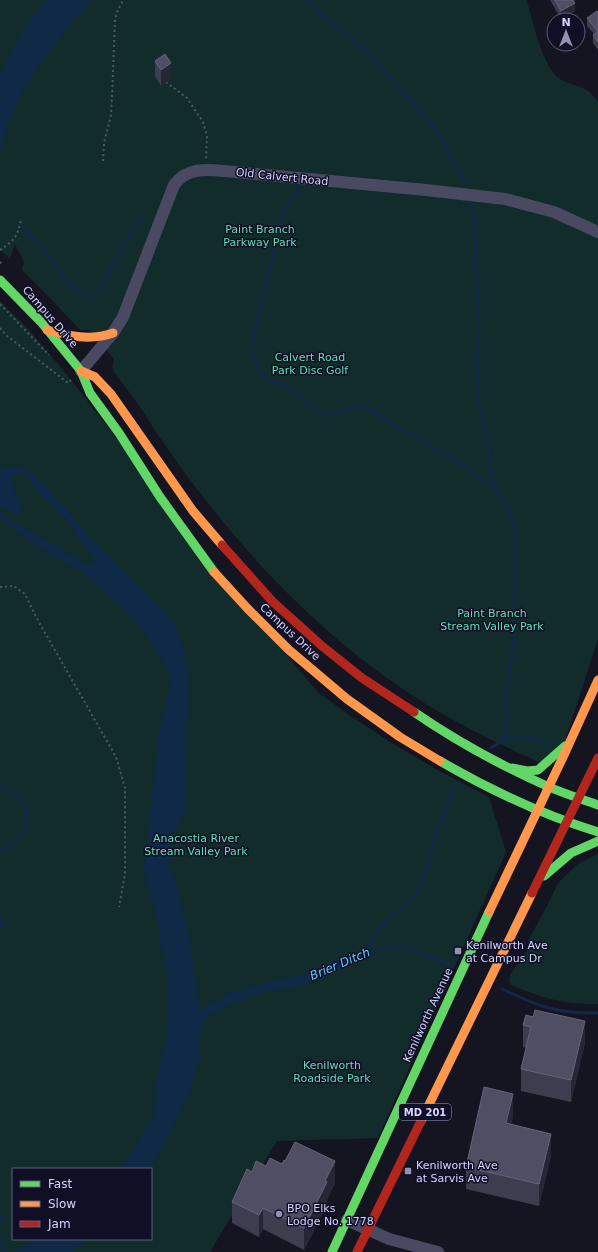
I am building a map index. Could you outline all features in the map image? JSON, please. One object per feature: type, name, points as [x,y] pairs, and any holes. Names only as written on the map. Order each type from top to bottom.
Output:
[{"type":"main road","name":"Campus Drive","points":[[0,280],[47,330],[81,371],[90,393],[119,433],[160,496],[209,566],[248,609],[289,650],[347,699],[400,737],[454,769],[538,811],[598,832]]},
{"type":"main road","points":[[47,330],[80,338],[103,337],[112,333]]},
{"type":"main road","name":"Campus Drive","points":[[81,371],[94,377],[112,394],[193,511],[272,601],[322,646],[362,678],[449,736],[549,787],[598,805]]},
{"type":"main road","name":"Kenilworth Avenue","points":[[332,1252],[460,973],[538,811],[598,680]]},
{"type":"main road","points":[[512,768],[526,771],[538,770],[570,741]]},
{"type":"main road","name":"MD 201","points":[[357,1252],[598,758]]},
{"type":"main road","points":[[538,881],[572,853],[598,841]]},
{"type":"street","name":"Old Calvert Road","points":[[81,371],[112,333],[128,306],[174,185],[182,176],[194,171],[224,171],[505,199],[554,212],[598,232]]},
{"type":"street","points":[[347,1220],[401,1244],[438,1252]]},
{"type":"path","points":[[103,161],[104,143],[112,97],[115,19],[123,0]]},
{"type":"path","points":[[166,82],[187,98],[203,122],[207,136],[206,163]]},
{"type":"path","points":[[0,250],[16,236],[19,231],[21,218]]},
{"type":"path","points":[[0,262],[3,265]]},
{"type":"path","points":[[0,304],[52,358]]},
{"type":"path","points":[[0,328],[6,335],[68,382],[81,371]]},
{"type":"path","points":[[66,375],[71,380]]},
{"type":"path","points":[[0,587],[14,586],[25,594],[36,617],[116,757],[125,788],[125,874],[119,907]]},
{"type":"green space","points":[[0,0],[527,0],[543,55],[554,74],[566,82],[585,89],[594,96],[598,102],[598,639],[560,756],[545,765],[449,718],[393,682],[353,652],[314,619],[278,584],[244,547],[212,508],[181,467],[137,402],[113,371],[114,359],[90,330],[80,330],[22,270],[24,262],[15,244],[10,259],[0,250]]},
{"type":"green space","name":"Anacostia River Stream Valley Park","points":[[0,301],[28,329],[64,371],[284,652],[318,692],[349,715],[395,745],[441,772],[489,797],[506,852],[378,1138],[277,1141],[210,1252],[0,1252]]},
{"type":"green space","points":[[598,854],[598,1004],[553,1000],[511,985],[509,981],[510,975],[528,949],[528,941],[558,883],[578,864]]},
{"type":"water","points":[[48,0],[91,0],[49,51],[27,83],[11,117],[0,153],[0,73],[27,24]]},
{"type":"water","points":[[0,468],[25,468],[33,474],[64,506],[80,526],[172,620],[181,640],[186,659],[188,679],[186,808],[181,821],[171,834],[169,848],[171,873],[177,886],[189,937],[200,1010],[232,992],[272,981],[312,973],[339,958],[363,953],[335,972],[318,980],[295,987],[255,994],[214,1012],[207,1018],[201,1027],[199,1062],[191,1088],[167,1139],[150,1168],[119,1168],[131,1153],[154,1116],[157,1079],[167,1034],[167,978],[155,909],[148,889],[144,869],[159,734],[170,684],[169,673],[136,620],[78,569],[51,555],[9,526],[0,518]],"holes":[[[24,474],[38,492],[70,523],[81,542],[92,555],[94,562],[93,564],[83,562],[7,518],[0,512],[1,509],[20,515],[24,511],[15,496],[14,487],[11,480],[13,475]]]},
{"type":"water","points":[[36,1240],[86,1240],[72,1252],[13,1252]]},
{"type":"building","points":[[555,0],[573,0],[575,3],[561,11]]},
{"type":"building","points":[[597,11],[598,12],[598,32],[587,18]]},
{"type":"building","points":[[598,32],[598,42],[593,35]]},
{"type":"building","points":[[165,54],[171,63],[161,70],[155,61]]},
{"type":"building","points":[[535,1010],[585,1021],[571,1080],[521,1069],[531,1027],[523,1025],[526,1015],[533,1017]]},
{"type":"building","points":[[484,1087],[513,1094],[506,1123],[551,1134],[539,1184],[466,1167]]},
{"type":"building","points":[[295,1142],[335,1161],[325,1181],[327,1182],[304,1228],[263,1208],[259,1215],[232,1202],[247,1169],[252,1172],[256,1161],[266,1166],[270,1158],[282,1164]]},
{"type":"waterway","points":[[307,0],[319,12],[365,50],[429,120],[442,140],[464,182]]},
{"type":"waterway","points":[[299,186],[286,208],[279,227],[266,288],[254,334],[252,347],[253,356],[261,374],[267,379],[284,386],[297,394],[322,412],[346,412],[358,407],[365,408],[379,414],[403,431],[467,467],[476,476],[488,483],[497,491]]},
{"type":"waterway","points":[[471,205],[475,227],[479,322],[477,364],[479,404],[488,441],[491,472],[497,491],[507,507],[516,529],[514,637],[508,682],[504,695],[504,703],[508,716],[503,740]]},
{"type":"waterway","points":[[24,228],[44,249],[68,282],[84,296],[92,297],[98,293],[118,254],[141,217]]},
{"type":"waterway","points":[[491,748],[507,739],[514,737],[528,737],[552,745]]},
{"type":"waterway","points":[[365,952],[379,929],[387,920],[403,908],[414,897],[422,884],[432,847],[454,785]]},
{"type":"waterway","points":[[0,786],[12,791],[20,798],[23,802],[26,813],[26,826],[22,835],[0,852]]},
{"type":"waterway","points":[[0,915],[2,923],[0,928]]},
{"type":"waterway","name":"Brier Ditch","points":[[359,954],[371,950],[395,948],[417,952],[451,966]]},
{"type":"waterway","name":"Brier Ditch","points":[[502,989],[548,1008],[571,1012],[598,1013]]},
{"type":"waterway","points":[[0,1217],[0,1226]]},
{"type":"waterway","points":[[0,1239],[4,1252]]},
{"type":"traffic: fast","points":[[0,280],[41,322],[81,371],[90,393],[119,433],[160,497],[214,572]]},
{"type":"traffic: fast","points":[[414,712],[463,743],[531,779],[555,790],[598,805]]},
{"type":"traffic: fast","points":[[512,768],[527,771],[538,770],[565,746]]},
{"type":"traffic: fast","points":[[440,761],[478,782],[537,810],[598,832]]},
{"type":"traffic: fast","points":[[544,876],[571,853],[598,841]]},
{"type":"traffic: fast","points":[[332,1252],[489,912]]},
{"type":"traffic: slow","points":[[47,330],[80,337],[96,337],[113,333]]},
{"type":"traffic: slow","points":[[81,371],[95,377],[111,394],[193,511],[222,545]]},
{"type":"traffic: slow","points":[[214,572],[289,650],[347,699],[400,737],[440,761]]},
{"type":"traffic: slow","points":[[489,912],[598,680]]},
{"type":"traffic: slow","points":[[421,1121],[532,893]]},
{"type":"traffic: jam","points":[[222,545],[272,601],[322,646],[362,678],[414,712]]},
{"type":"traffic: jam","points":[[532,893],[598,758]]},
{"type":"traffic: jam","points":[[357,1252],[421,1121]]},
{"type":"place","name":"Kenilworth Ave at Campus Dr","points":[[458,951]]},
{"type":"place","name":"Kenilworth Ave at Sarvis Ave","points":[[408,1171]]},
{"type":"place","name":"BPO Elks Lodge No. 1778","points":[[279,1214]]},
{"type":"park label","name":"Paint Branch Parkway Park","points":[[260,235]]},
{"type":"park label","name":"Calvert Road Park Disc Golf","points":[[310,363]]},
{"type":"park label","name":"Paint Branch Stream Valley Park","points":[[492,619]]},
{"type":"park label","name":"Kenilworth Roadside Park","points":[[332,1071]]}]
